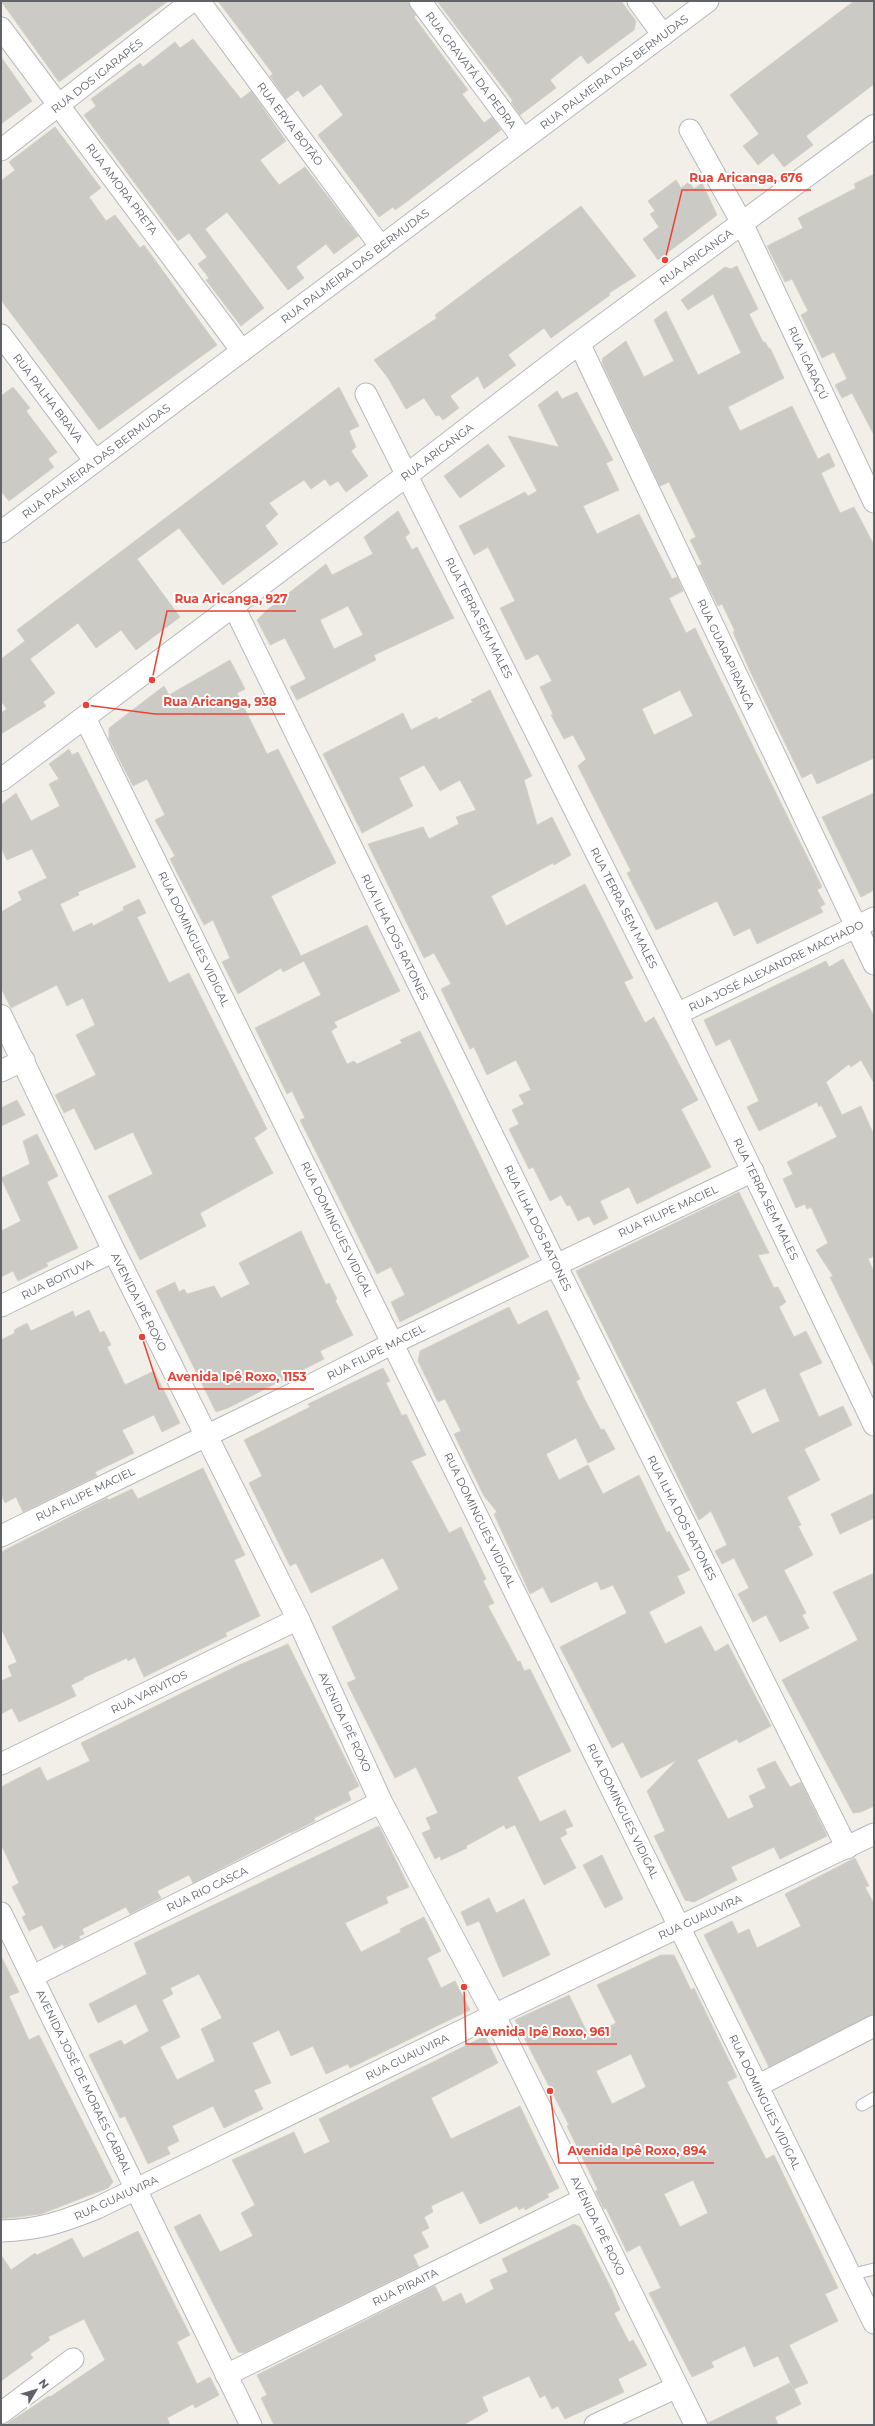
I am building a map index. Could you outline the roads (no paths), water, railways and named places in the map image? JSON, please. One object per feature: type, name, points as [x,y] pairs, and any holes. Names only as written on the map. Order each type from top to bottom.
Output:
[{"type":"street","name":"RUA DOS IGARAPÉS","points":[[1,150],[192,1]]},
{"type":"street","name":"RUA ERVA BOTÃO","points":[[199,1],[381,247]]},
{"type":"street","name":"RUA GRAVATÁ DA PEDRA","points":[[420,1],[523,139]]},
{"type":"street","points":[[638,1],[663,35]]},
{"type":"street","name":"RUA PALMEIRA DAS BERMUDAS","points":[[1,532],[708,1]]},
{"type":"street","name":"RUA AMORA PRETA","points":[[1,28],[60,105],[242,351]]},
{"type":"street","name":"RUA ARICANGA","points":[[1,780],[407,475],[579,343],[874,126]]},
{"type":"street","name":"RUA IGARAÇÚ","points":[[690,130],[742,223],[874,502]]},
{"type":"street","name":"RUA PALHA BRAVA","points":[[1,336],[95,461]]},
{"type":"street","name":"RUA GUARAPIRANGA","points":[[579,343],[855,927],[874,964]]},
{"type":"street","name":"RUA TERRA SEM MALES","points":[[366,394],[677,1014],[874,1426]]},
{"type":"street","name":"RUA ILHA DOS RATONES","points":[[233,605],[556,1264],[847,1848]]},
{"type":"street","name":"RUA DOMINGUES VIDIGAL","points":[[85,718],[680,1926],[849,2275],[874,2323]]},
{"type":"street","name":"RUA JOSÉ ALEXANDRE MACHADO","points":[[677,1014],[874,918]]},
{"type":"street","name":"AVENIDA IPÊ ROXO","points":[[1,1016],[24,1060],[114,1251],[298,1619],[381,1802],[494,2015],[696,2425]]},
{"type":"street","points":[[1,1071],[24,1060]]},
{"type":"street","name":"RUA FILIPE MACIEL","points":[[1,1536],[205,1434],[323,1379],[393,1342],[753,1171]]},
{"type":"street","name":"RUA BOITUVA","points":[[1,1306],[114,1251]]},
{"type":"street","name":"RUA VARVITOS","points":[[1,1764],[298,1619]]},
{"type":"street","name":"RUA RIO CASCA","points":[[33,1976],[381,1802]]},
{"type":"street","name":"RUA GUAIUVIRA","points":[[1,2231],[32,2230],[64,2222],[136,2189],[494,2015],[874,1834]]},
{"type":"street","name":"AVENIDA JOSÉ DE MORAES CABRAL","points":[[1,1913],[251,2425]]},
{"type":"street","points":[[757,2086],[874,2026]]},
{"type":"street","name":"RUA PIRAITA","points":[[226,2375],[584,2199]]},
{"type":"street","points":[[1,2413],[73,2359]]},
{"type":"street","points":[[595,2425],[677,2387]]},
{"type":"lane","points":[[862,2105],[874,2098]]},
{"type":"lane","points":[[849,2275],[874,2269]]},
{"type":"place","name":"Rua Aricanga, 676","points":[[665,260]]},
{"type":"place","name":"Rua Aricanga, 927","points":[[152,680]]},
{"type":"place","name":"Rua Aricanga, 938","points":[[86,705]]},
{"type":"place","name":"Avenida Ipê Roxo, 1153","points":[[142,1337]]},
{"type":"place","name":"Avenida Ipê Roxo, 961","points":[[464,1987]]},
{"type":"place","name":"Avenida Ipê Roxo, 894","points":[[550,2091]]}]
